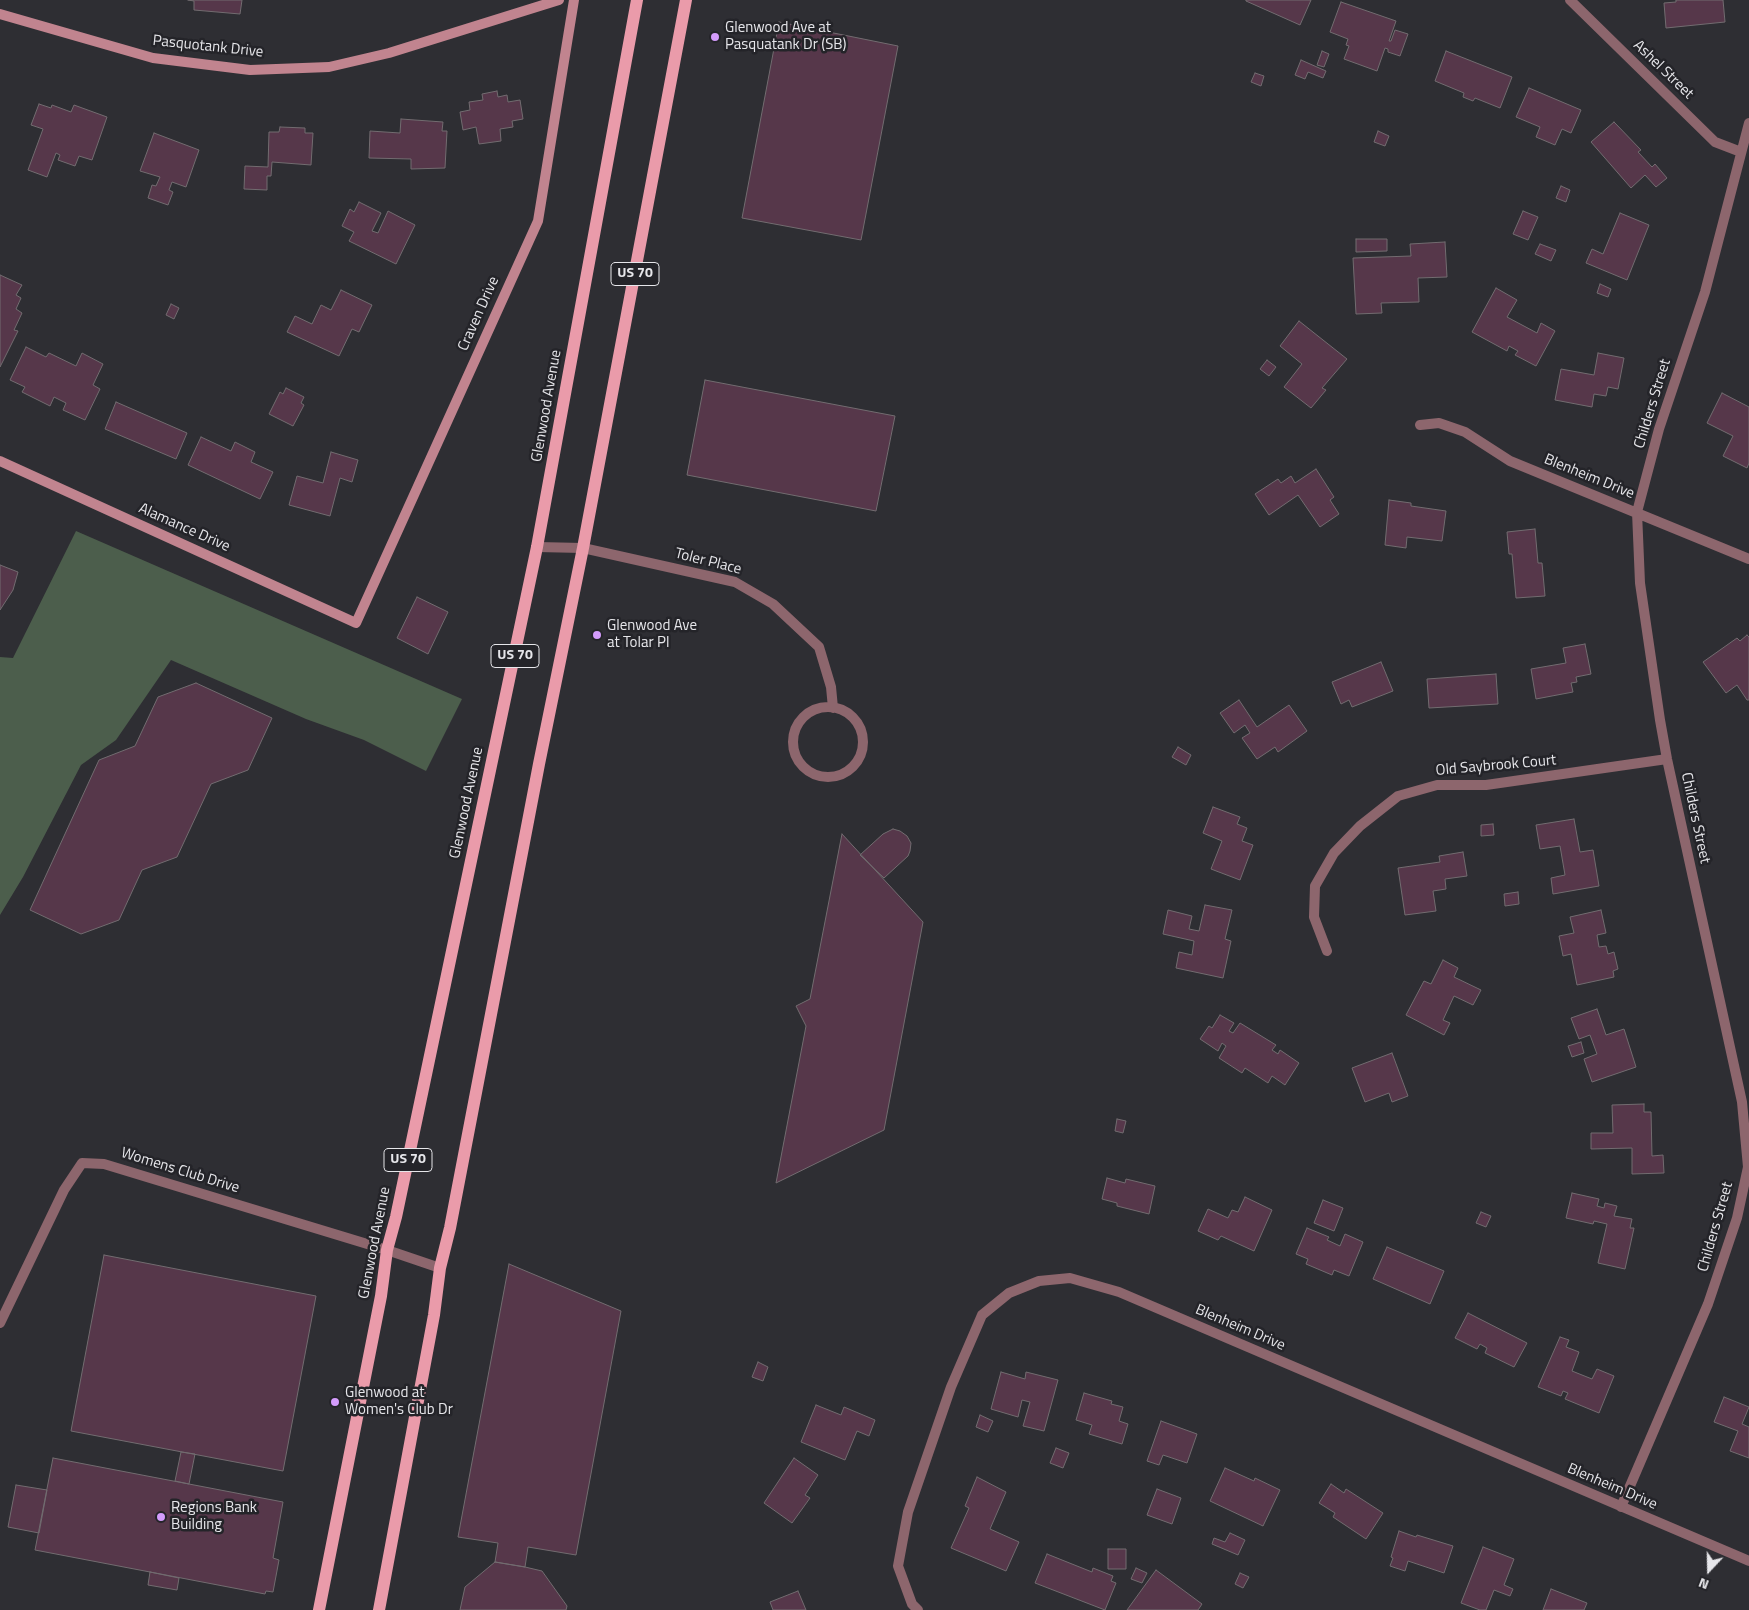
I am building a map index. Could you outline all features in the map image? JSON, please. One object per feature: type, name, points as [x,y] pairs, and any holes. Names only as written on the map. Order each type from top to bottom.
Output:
[{"type":"main road","name":"Glenwood Avenue","points":[[320,1610],[381,1296],[387,1250],[396,1217],[538,548],[636,0]]},
{"type":"main road","name":"US 70","points":[[379,1610],[434,1315],[440,1268],[450,1228],[539,764],[583,548],[686,0]]},
{"type":"street","name":"Pasquotank Drive","points":[[0,14],[153,58],[250,70],[329,67],[389,53],[558,0]]},
{"type":"street","name":"Craven Drive","points":[[356,623],[538,221],[574,0]]},
{"type":"street","name":"Ashel Street","points":[[1570,0],[1716,142],[1741,152]]},
{"type":"street","name":"Childers Street","points":[[1621,1507],[1708,1304],[1737,1218],[1748,1167],[1742,1102],[1667,759],[1640,583],[1637,512],[1659,429],[1705,292],[1749,123]]},
{"type":"street","name":"Blenheim Drive","points":[[1420,425],[1439,423],[1465,432],[1510,461],[1749,559]]},
{"type":"street","name":"Alamance Drive","points":[[0,461],[356,623]]},
{"type":"street","name":"Toler Place","points":[[538,548],[583,548],[735,582],[773,604],[819,646],[831,687],[834,708]]},
{"type":"street","points":[[822,708],[834,708],[845,712],[854,720],[860,730],[863,742],[861,753],[855,764],[846,772],[836,776],[824,777],[804,768],[798,759],[793,738],[796,727],[807,714],[822,708]]},
{"type":"street","name":"Old Saybrook Court","points":[[1327,951],[1314,917],[1315,886],[1334,853],[1360,826],[1398,796],[1437,785],[1486,785],[1667,759]]},
{"type":"street","name":"Womens Club Drive","points":[[0,1323],[64,1190],[82,1163],[104,1164],[387,1250],[440,1268]]},
{"type":"street","name":"Blenheim Drive","points":[[918,1610],[912,1604],[898,1566],[908,1512],[951,1386],[982,1315],[1009,1293],[1040,1281],[1070,1278],[1119,1292],[1749,1561]]},
{"type":"green space","points":[[76,531],[462,699],[426,771],[364,740],[306,719],[171,660],[116,740],[81,765],[23,877],[0,915],[0,657],[13,658]]},
{"type":"building","points":[[188,0],[242,0],[240,14],[194,10],[194,1]]},
{"type":"building","points":[[1246,0],[1311,0],[1300,25]]},
{"type":"building","points":[[1676,0],[1723,0],[1725,22],[1666,28],[1664,3],[1676,2]]},
{"type":"building","points":[[1341,2],[1396,21],[1389,41],[1391,41],[1395,30],[1408,34],[1400,56],[1388,52],[1388,49],[1385,48],[1377,71],[1344,59],[1349,46],[1346,45],[1348,39],[1330,32]]},
{"type":"building","points":[[779,22],[898,46],[861,240],[742,218]]},
{"type":"building","points":[[1322,51],[1329,54],[1324,67],[1317,65]]},
{"type":"building","points":[[1446,51],[1512,77],[1500,108],[1475,98],[1473,101],[1463,97],[1464,93],[1435,81]]},
{"type":"building","points":[[1301,60],[1326,71],[1323,78],[1308,72],[1305,79],[1295,75]]},
{"type":"building","points":[[1255,73],[1264,76],[1261,86],[1251,82]]},
{"type":"building","points":[[1529,88],[1581,110],[1571,133],[1562,129],[1555,145],[1536,137],[1540,127],[1516,117]]},
{"type":"building","points":[[497,91],[498,97],[507,95],[508,102],[520,100],[523,119],[512,121],[513,127],[500,129],[501,141],[479,144],[476,127],[463,130],[460,112],[470,110],[469,102],[483,100],[482,94]]},
{"type":"building","points":[[39,104],[51,108],[52,105],[71,112],[74,105],[107,117],[92,160],[79,156],[75,166],[58,160],[60,155],[56,153],[47,177],[28,170],[43,129],[31,125]]},
{"type":"building","points":[[401,119],[443,122],[442,131],[447,131],[445,168],[411,169],[411,159],[369,158],[370,131],[400,133]]},
{"type":"building","points":[[1614,122],[1641,150],[1638,152],[1652,167],[1655,164],[1667,178],[1656,187],[1645,175],[1631,188],[1591,142]]},
{"type":"building","points":[[280,127],[305,128],[305,133],[313,133],[311,165],[272,162],[271,176],[267,176],[267,190],[244,189],[245,166],[268,167],[269,132],[279,132]]},
{"type":"building","points":[[1378,131],[1389,136],[1385,146],[1374,142]]},
{"type":"building","points":[[154,133],[199,150],[186,187],[172,182],[169,190],[173,192],[168,205],[148,198],[152,185],[156,186],[160,177],[140,171]]},
{"type":"building","points":[[1561,186],[1570,190],[1566,202],[1556,198]]},
{"type":"building","points":[[359,202],[381,213],[372,231],[378,233],[388,211],[415,225],[396,264],[349,241],[354,232],[342,226],[350,209],[354,212]]},
{"type":"building","points":[[1523,211],[1538,217],[1528,240],[1513,234]]},
{"type":"building","points":[[1620,213],[1649,225],[1627,280],[1586,263],[1592,249],[1603,254]]},
{"type":"building","points":[[1356,239],[1387,239],[1387,251],[1356,252]]},
{"type":"building","points":[[1445,242],[1447,277],[1418,278],[1419,302],[1381,303],[1382,313],[1356,314],[1353,258],[1411,256],[1410,244]]},
{"type":"building","points":[[1540,244],[1556,250],[1551,261],[1535,254]]},
{"type":"building","points":[[0,275],[22,285],[16,295],[21,298],[16,309],[22,313],[14,330],[18,331],[0,367]]},
{"type":"building","points":[[1600,284],[1611,289],[1608,297],[1597,293]]},
{"type":"building","points":[[1496,288],[1517,300],[1507,317],[1537,333],[1541,323],[1555,331],[1536,366],[1515,355],[1518,351],[1509,346],[1507,351],[1472,332]]},
{"type":"building","points":[[341,290],[372,305],[359,332],[352,329],[339,356],[287,332],[295,316],[312,324],[321,305],[331,310]]},
{"type":"building","points":[[171,304],[179,308],[174,319],[166,315]]},
{"type":"building","points":[[1299,321],[1347,359],[1322,388],[1326,390],[1311,408],[1284,387],[1302,364],[1280,346]]},
{"type":"building","points":[[26,347],[46,357],[49,353],[76,366],[82,353],[103,364],[93,385],[100,389],[85,420],[63,410],[66,403],[54,397],[50,406],[22,392],[25,387],[10,380]]},
{"type":"building","points":[[1598,353],[1624,358],[1618,389],[1608,387],[1606,396],[1594,394],[1592,407],[1555,400],[1561,369],[1594,375]]},
{"type":"building","points":[[1267,360],[1276,367],[1269,376],[1260,369]]},
{"type":"building","points":[[705,380],[895,416],[876,511],[687,475]]},
{"type":"building","points":[[286,388],[304,397],[301,403],[304,405],[293,426],[269,414],[280,392],[283,394]]},
{"type":"building","points":[[1722,393],[1749,407],[1749,463],[1747,468],[1723,456],[1733,436],[1707,423]]},
{"type":"building","points":[[116,402],[187,433],[176,459],[105,429]]},
{"type":"building","points":[[201,437],[231,451],[235,442],[255,452],[251,462],[273,472],[260,499],[188,465]]},
{"type":"building","points":[[331,452],[358,460],[352,482],[340,478],[330,516],[289,505],[297,476],[323,483]]},
{"type":"building","points":[[1316,469],[1334,497],[1330,500],[1339,514],[1320,527],[1298,495],[1269,515],[1255,494],[1278,479],[1281,483],[1291,476],[1295,483]]},
{"type":"building","points":[[1389,500],[1411,503],[1411,506],[1446,511],[1442,541],[1407,537],[1406,548],[1385,545]]},
{"type":"building","points":[[1535,529],[1538,563],[1542,563],[1545,596],[1516,598],[1512,554],[1509,554],[1507,532]]},
{"type":"building","points":[[0,565],[18,572],[13,590],[0,610]]},
{"type":"building","points":[[417,597],[448,612],[428,654],[397,638]]},
{"type":"building","points":[[1747,635],[1749,637],[1749,700],[1747,700],[1737,685],[1726,693],[1703,662],[1737,638],[1740,641]]},
{"type":"building","points":[[1585,644],[1591,674],[1576,677],[1577,682],[1571,683],[1573,692],[1536,699],[1531,669],[1566,663],[1563,648]]},
{"type":"building","points":[[1381,662],[1393,691],[1352,707],[1349,700],[1341,704],[1332,682]]},
{"type":"building","points":[[1496,674],[1498,704],[1429,708],[1427,679]]},
{"type":"building","points":[[196,683],[272,718],[248,770],[211,784],[177,857],[142,870],[119,920],[81,934],[30,910],[99,760],[135,746],[158,697]]},
{"type":"building","points":[[1239,700],[1257,727],[1289,705],[1307,731],[1278,752],[1275,747],[1257,759],[1242,738],[1250,733],[1245,725],[1234,733],[1220,713]]},
{"type":"building","points":[[1178,747],[1191,755],[1186,765],[1172,757]]},
{"type":"building","points":[[1213,807],[1240,817],[1237,824],[1247,828],[1242,841],[1253,845],[1240,880],[1211,869],[1222,841],[1203,833]]},
{"type":"building","points":[[1574,819],[1580,852],[1593,850],[1599,886],[1553,894],[1551,878],[1565,875],[1560,846],[1540,849],[1536,825]]},
{"type":"building","points":[[1493,824],[1494,835],[1481,836],[1481,825]]},
{"type":"building","points":[[893,829],[907,836],[911,843],[910,851],[908,856],[884,878],[860,855],[883,834]]},
{"type":"building","points":[[842,834],[923,922],[884,1130],[776,1183],[806,1026],[796,1006],[810,999]]},
{"type":"building","points":[[1463,852],[1467,876],[1445,879],[1446,889],[1433,891],[1436,911],[1405,915],[1398,868],[1440,862],[1439,856]]},
{"type":"building","points":[[1518,892],[1519,904],[1505,906],[1504,894]]},
{"type":"building","points":[[1205,905],[1232,910],[1225,939],[1231,941],[1223,978],[1176,968],[1179,952],[1192,955],[1194,941],[1163,934],[1168,910],[1192,916],[1189,929],[1199,931]]},
{"type":"building","points":[[1601,910],[1606,933],[1597,935],[1599,947],[1606,946],[1608,954],[1614,952],[1618,969],[1613,971],[1614,977],[1577,985],[1571,954],[1563,956],[1559,936],[1574,933],[1570,917]]},
{"type":"building","points":[[1443,960],[1458,968],[1454,977],[1481,990],[1473,1005],[1454,996],[1443,1020],[1450,1023],[1444,1035],[1406,1015],[1424,981],[1431,984]]},
{"type":"building","points":[[1597,1009],[1606,1035],[1624,1029],[1636,1067],[1592,1082],[1584,1059],[1597,1054],[1590,1035],[1579,1039],[1571,1018]]},
{"type":"building","points":[[1220,1015],[1234,1023],[1229,1031],[1233,1033],[1240,1023],[1276,1045],[1272,1050],[1278,1054],[1280,1050],[1299,1063],[1285,1085],[1272,1076],[1268,1083],[1245,1068],[1242,1073],[1219,1058],[1226,1046],[1222,1043],[1218,1051],[1200,1039],[1209,1026],[1212,1028]]},
{"type":"building","points":[[1581,1042],[1584,1053],[1572,1057],[1568,1046]]},
{"type":"building","points":[[1392,1053],[1408,1096],[1392,1102],[1389,1093],[1365,1102],[1352,1068]]},
{"type":"building","points":[[1644,1104],[1644,1112],[1651,1112],[1652,1156],[1663,1155],[1664,1173],[1632,1174],[1632,1148],[1591,1149],[1591,1133],[1613,1133],[1612,1105]]},
{"type":"building","points":[[1117,1119],[1126,1121],[1123,1133],[1115,1131]]},
{"type":"building","points":[[1107,1178],[1125,1183],[1126,1179],[1155,1186],[1149,1214],[1117,1206],[1117,1203],[1102,1199]]},
{"type":"building","points":[[1572,1193],[1599,1199],[1597,1206],[1604,1208],[1605,1203],[1617,1206],[1614,1216],[1632,1219],[1630,1228],[1634,1228],[1625,1269],[1598,1263],[1607,1224],[1594,1221],[1593,1224],[1566,1218]]},
{"type":"building","points":[[1245,1197],[1272,1210],[1254,1251],[1221,1236],[1218,1240],[1198,1231],[1208,1209],[1228,1218],[1232,1210],[1238,1212]]},
{"type":"building","points":[[1323,1200],[1343,1208],[1334,1231],[1314,1223]]},
{"type":"building","points":[[1481,1212],[1491,1216],[1486,1227],[1476,1223]]},
{"type":"building","points":[[1307,1228],[1329,1237],[1327,1240],[1340,1246],[1345,1234],[1363,1242],[1349,1276],[1334,1270],[1332,1275],[1306,1264],[1308,1259],[1296,1254]]},
{"type":"building","points":[[1387,1247],[1444,1271],[1430,1304],[1373,1279]]},
{"type":"building","points":[[104,1255],[316,1296],[283,1471],[71,1431]]},
{"type":"building","points":[[509,1264],[621,1311],[576,1555],[528,1547],[525,1567],[495,1562],[498,1543],[458,1537]]},
{"type":"building","points":[[1468,1313],[1527,1343],[1514,1367],[1485,1353],[1487,1348],[1480,1344],[1477,1349],[1455,1338]]},
{"type":"building","points":[[1560,1337],[1569,1340],[1566,1347],[1579,1352],[1572,1371],[1592,1379],[1597,1369],[1614,1376],[1599,1413],[1565,1399],[1568,1393],[1563,1391],[1561,1396],[1538,1387]]},
{"type":"building","points":[[758,1362],[768,1367],[763,1381],[752,1377]]},
{"type":"building","points":[[1001,1372],[1025,1379],[1026,1372],[1058,1380],[1044,1431],[1023,1426],[1030,1402],[1022,1400],[1018,1417],[991,1409]]},
{"type":"building","points":[[1084,1393],[1112,1401],[1111,1404],[1123,1407],[1119,1421],[1128,1424],[1122,1444],[1089,1434],[1092,1425],[1076,1420]]},
{"type":"building","points":[[1724,1397],[1749,1407],[1742,1424],[1749,1427],[1749,1458],[1730,1451],[1738,1431],[1714,1422]]},
{"type":"building","points":[[816,1405],[841,1415],[844,1407],[875,1420],[869,1436],[857,1431],[845,1460],[801,1442]]},
{"type":"building","points":[[980,1415],[993,1421],[988,1432],[976,1427]]},
{"type":"building","points":[[1161,1421],[1197,1434],[1187,1463],[1163,1455],[1159,1465],[1147,1461]]},
{"type":"building","points":[[1056,1448],[1069,1453],[1063,1468],[1050,1463]]},
{"type":"building","points":[[181,1452],[195,1454],[189,1484],[175,1481]]},
{"type":"building","name":"Regions Bank Building","points":[[53,1458],[283,1502],[273,1558],[279,1560],[273,1592],[266,1591],[265,1594],[35,1550]]},
{"type":"building","points":[[794,1458],[818,1475],[805,1495],[810,1498],[792,1523],[764,1503]]},
{"type":"building","points":[[1225,1468],[1254,1481],[1255,1478],[1280,1490],[1263,1526],[1210,1501]]},
{"type":"building","points":[[977,1477],[1006,1492],[990,1529],[1019,1542],[1006,1571],[951,1548],[969,1508],[965,1506]]},
{"type":"building","points":[[1331,1484],[1344,1493],[1346,1489],[1383,1513],[1366,1539],[1333,1517],[1335,1513],[1319,1503]]},
{"type":"building","points":[[16,1485],[47,1490],[39,1533],[8,1527]]},
{"type":"building","points":[[1157,1489],[1181,1498],[1172,1524],[1147,1515]]},
{"type":"building","points":[[1399,1531],[1453,1546],[1444,1573],[1408,1561],[1405,1571],[1390,1566]]},
{"type":"building","points":[[1230,1533],[1245,1540],[1238,1555],[1212,1544],[1214,1538],[1225,1542]]},
{"type":"building","points":[[1483,1547],[1514,1559],[1504,1585],[1513,1589],[1510,1596],[1494,1590],[1486,1610],[1480,1610],[1461,1603]]},
{"type":"building","points":[[1108,1549],[1126,1549],[1126,1569],[1108,1569]]},
{"type":"building","points":[[1047,1554],[1092,1572],[1093,1568],[1113,1576],[1111,1581],[1116,1583],[1105,1610],[1035,1583]]},
{"type":"building","points":[[495,1562],[542,1571],[567,1606],[566,1610],[460,1610],[465,1587]]},
{"type":"building","points":[[1136,1568],[1147,1573],[1142,1583],[1131,1579]]},
{"type":"building","points":[[1156,1570],[1202,1604],[1198,1610],[1127,1610]]},
{"type":"building","points":[[150,1572],[179,1578],[177,1590],[148,1585]]},
{"type":"building","points":[[1240,1573],[1249,1577],[1243,1588],[1235,1584]]},
{"type":"building","points":[[1551,1589],[1587,1603],[1584,1610],[1543,1610]]},
{"type":"building","points":[[798,1591],[806,1610],[773,1610],[770,1602]]},
{"type":"place","name":"Glenwood Ave at Pasquatank Dr (SB)","points":[[715,37]]},
{"type":"place","name":"Glenwood Ave at Tolar Pl","points":[[597,635]]},
{"type":"place","name":"Glenwood at Women's Club Dr","points":[[335,1402]]},
{"type":"place","name":"Regions Bank Building","points":[[161,1517]]}]
